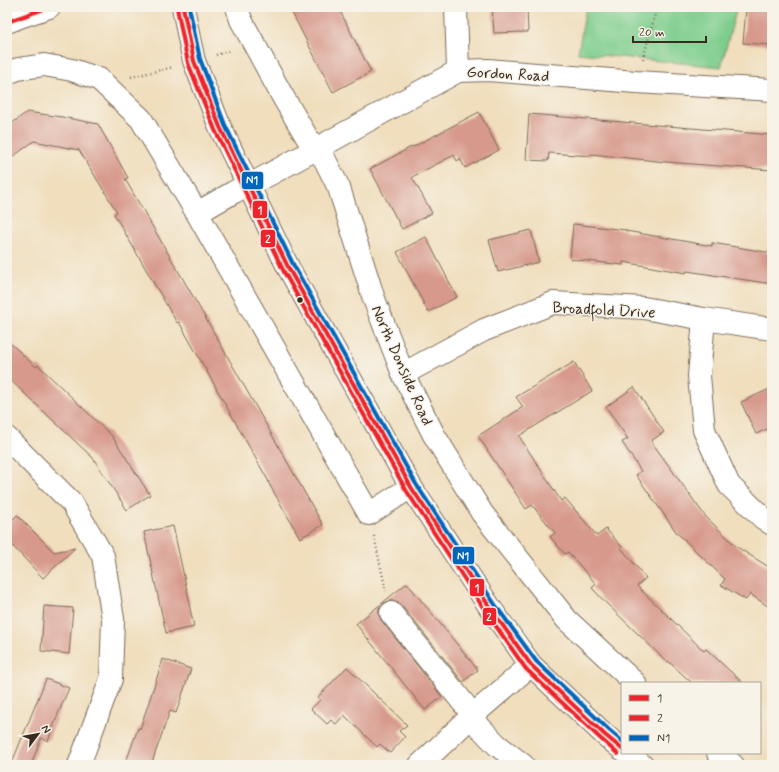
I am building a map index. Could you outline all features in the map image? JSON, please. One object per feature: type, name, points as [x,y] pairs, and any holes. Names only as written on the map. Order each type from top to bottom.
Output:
[{"type":"street","points":[[7,22],[49,7]]},
{"type":"street","points":[[183,7],[194,62],[220,127],[288,269],[411,487],[491,609],[531,665],[621,748]]},
{"type":"street","name":"North Donside Road","points":[[237,7],[241,20],[283,97],[308,139],[325,160],[339,188],[374,299],[403,374],[434,436],[482,513],[568,620],[633,682]]},
{"type":"street","points":[[456,7],[458,71]]},
{"type":"street","points":[[7,73],[18,68],[44,65],[72,70],[99,79],[140,119],[197,213],[369,514],[411,487]]},
{"type":"street","name":"Gordon Road","points":[[197,213],[458,71],[488,70],[636,82],[772,90]]},
{"type":"street","name":"Broadfold Drive","points":[[403,374],[484,330],[553,303],[644,308],[704,320],[772,329]]},
{"type":"street","points":[[704,320],[699,376],[704,430],[729,485],[763,518],[772,524]]},
{"type":"street","points":[[11,450],[72,503],[102,556],[113,619],[111,679],[79,765]]},
{"type":"street","points":[[391,613],[472,716],[497,745],[523,765]]},
{"type":"street","points":[[420,765],[472,716],[531,665]]},
{"type":"street","points":[[628,754],[642,765]]},
{"type":"street","points":[[719,754],[733,765]]},
{"type":"path","points":[[636,82],[657,7]]},
{"type":"path","points":[[369,514],[391,613]]},
{"type":"green space","points":[[586,7],[737,7],[721,67],[578,53]]},
{"type":"building","points":[[289,7],[338,7],[371,72],[333,92]]},
{"type":"building","points":[[492,7],[527,7],[528,32],[494,33]]},
{"type":"building","points":[[746,8],[772,10],[772,45],[743,43]]},
{"type":"building","points":[[27,112],[98,124],[128,178],[125,179],[323,525],[300,538],[179,322],[177,323],[114,214],[117,212],[79,150],[34,141],[7,161],[7,127]]},
{"type":"building","points":[[479,112],[499,150],[465,168],[460,159],[457,161],[454,155],[412,177],[432,213],[402,229],[370,169]]},
{"type":"building","points":[[529,114],[772,135],[772,170],[666,162],[591,154],[591,156],[549,153],[548,161],[526,160]]},
{"type":"building","points":[[573,224],[626,230],[712,246],[712,243],[772,253],[772,284],[687,271],[686,273],[623,262],[623,265],[570,259]]},
{"type":"building","points":[[531,230],[539,262],[498,272],[489,240]]},
{"type":"building","points":[[426,237],[457,297],[428,312],[397,252]]},
{"type":"building","points":[[7,340],[36,367],[38,365],[112,436],[150,495],[127,510],[93,458],[7,377]]},
{"type":"building","points":[[574,362],[592,391],[519,436],[561,501],[565,498],[597,536],[606,529],[622,547],[621,548],[646,578],[637,586],[704,651],[706,649],[742,682],[691,682],[668,661],[667,662],[592,588],[596,584],[568,552],[565,554],[550,537],[555,533],[532,505],[526,509],[478,436],[523,407],[516,397]]},
{"type":"building","points":[[634,387],[664,432],[651,441],[705,516],[737,547],[772,569],[772,609],[750,594],[746,600],[721,585],[725,579],[677,533],[636,475],[641,471],[622,442],[628,439],[606,407]]},
{"type":"building","points":[[772,388],[772,427],[756,434],[741,402]]},
{"type":"building","points":[[17,515],[54,552],[75,548],[43,578],[7,540],[7,525]]},
{"type":"building","points":[[173,526],[194,627],[166,633],[144,532]]},
{"type":"building","points":[[407,583],[478,670],[463,682],[401,605],[395,601],[384,603],[379,609],[381,620],[442,697],[425,710],[356,624]]},
{"type":"building","points":[[44,606],[73,608],[69,654],[41,651]]},
{"type":"building","points":[[163,659],[191,669],[176,713],[170,711],[151,765],[125,765],[138,728],[140,729]]},
{"type":"building","points":[[347,667],[407,725],[399,731],[405,737],[390,753],[380,744],[377,747],[344,715],[336,724],[331,720],[327,724],[311,709],[320,700],[318,697]]},
{"type":"building","points":[[46,679],[69,688],[48,741],[41,738],[31,765],[11,765]]},
{"type":"transit line","name":"1","points":[[7,22],[49,7]]},
{"type":"transit line","name":"1","points":[[183,7],[194,61],[220,127],[289,269],[411,487],[491,609],[531,665],[621,748]]},
{"type":"transit line","name":"N1","points":[[189,7],[200,59],[225,125],[294,266],[416,484],[496,606],[536,661],[621,740]]},
{"type":"transit line","name":"2","points":[[177,8],[188,63],[215,130],[284,272],[406,490],[486,612],[526,669],[618,754]]}]
